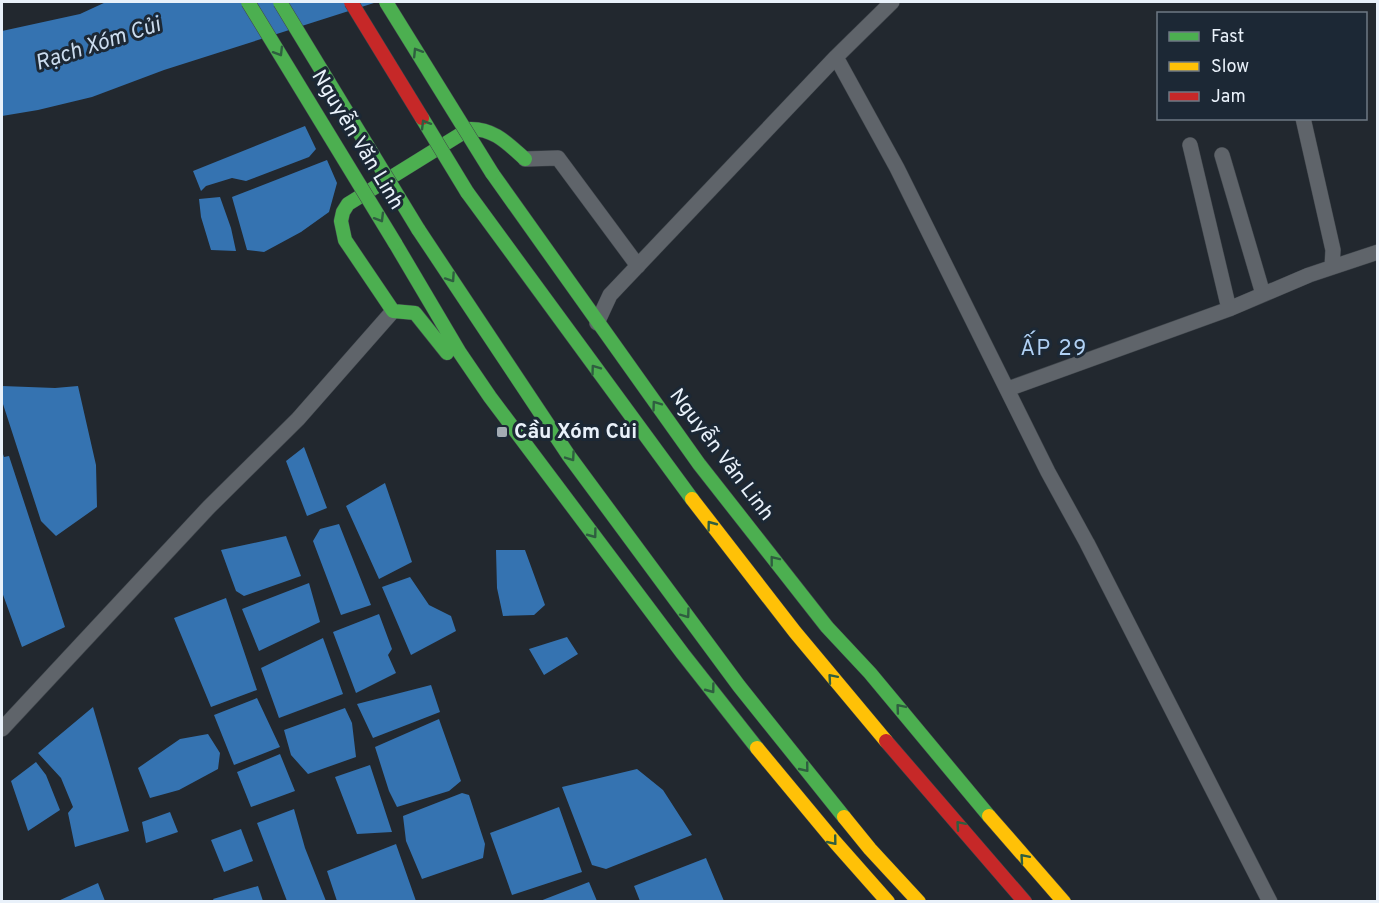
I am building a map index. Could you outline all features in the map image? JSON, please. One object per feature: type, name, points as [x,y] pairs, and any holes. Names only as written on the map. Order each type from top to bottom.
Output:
[{"type":"main road","name":"Nguyễn Văn Linh","points":[[248,2],[460,353],[490,397],[718,699],[843,853],[888,902]]},
{"type":"main road","name":"Nguyễn Văn Linh","points":[[280,2],[418,229],[569,456],[739,686],[870,849],[919,902]]},
{"type":"main road","points":[[351,2],[466,192],[615,397],[788,624],[1025,902]]},
{"type":"main road","name":"Nguyễn Văn Linh","points":[[386,2],[492,173],[699,464],[827,627],[870,673],[1025,859],[1064,902]]},
{"type":"main road","points":[[490,397],[476,396],[415,313],[393,311],[345,240],[341,219],[342,211],[348,204],[469,129],[490,130],[499,135],[525,159]]},
{"type":"street","points":[[597,323],[610,295],[836,57],[892,2]]},
{"type":"street","points":[[836,57],[897,168],[1048,472],[1088,543],[1270,902]]},
{"type":"street","points":[[1303,120],[1333,250],[1332,267]]},
{"type":"street","points":[[1190,145],[1229,309]]},
{"type":"street","points":[[1222,155],[1263,294]]},
{"type":"street","points":[[525,159],[558,158],[638,266]]},
{"type":"street","points":[[1008,389],[1229,309],[1309,274],[1377,252]]},
{"type":"street","points":[[578,296],[610,295]]},
{"type":"street","points":[[2,729],[209,507],[298,419],[393,311]]},
{"type":"water","name":"Rạch Xóm Củi","points":[[106,2],[377,2],[164,70],[92,97],[2,116],[2,31],[80,14]]},
{"type":"water","points":[[305,126],[316,149],[309,157],[246,181],[232,178],[206,186],[201,191],[193,171]]},
{"type":"water","points":[[327,160],[337,183],[329,212],[301,232],[264,252],[247,250],[232,197]]},
{"type":"water","points":[[220,197],[236,251],[211,250],[201,217],[199,199]]},
{"type":"water","points":[[2,386],[55,388],[78,386],[96,465],[97,507],[56,536],[41,521],[2,401]]},
{"type":"water","points":[[304,447],[327,508],[307,516],[286,461]]},
{"type":"water","points":[[2,451],[4,457],[9,456],[65,627],[22,647],[2,592]]},
{"type":"water","points":[[385,483],[412,562],[379,579],[346,506]]},
{"type":"water","points":[[339,524],[371,605],[341,615],[313,541],[320,529]]},
{"type":"water","points":[[286,536],[301,576],[244,596],[236,591],[221,550]]},
{"type":"water","points":[[496,550],[525,550],[545,605],[534,615],[503,616],[497,588]]},
{"type":"water","points":[[410,577],[429,605],[451,616],[456,631],[411,655],[382,587]]},
{"type":"water","points":[[309,583],[320,622],[259,651],[242,609]]},
{"type":"water","points":[[226,598],[257,690],[211,707],[174,618]]},
{"type":"water","points":[[379,614],[392,649],[388,655],[396,673],[356,693],[333,632]]},
{"type":"water","points":[[567,637],[578,654],[544,675],[529,649]]},
{"type":"water","points":[[323,638],[343,694],[279,718],[261,668]]},
{"type":"water","points":[[431,685],[440,712],[373,738],[357,704]]},
{"type":"water","points":[[257,698],[280,747],[234,765],[214,715]]},
{"type":"water","points":[[93,707],[129,831],[75,847],[68,813],[73,807],[61,778],[38,753]]},
{"type":"water","points":[[345,708],[352,723],[356,757],[308,774],[291,755],[284,730]]},
{"type":"water","points":[[439,719],[461,781],[449,791],[397,807],[389,791],[375,747]]},
{"type":"water","points":[[208,734],[220,753],[218,769],[179,790],[150,798],[138,768],[180,739]]},
{"type":"water","points":[[280,754],[295,791],[251,807],[237,772]]},
{"type":"water","points":[[36,762],[46,775],[60,810],[28,831],[11,781]]},
{"type":"water","points":[[370,765],[392,832],[357,834],[335,777]]},
{"type":"water","points":[[637,769],[663,790],[692,835],[606,869],[592,865],[562,787]]},
{"type":"water","points":[[462,793],[469,795],[485,844],[483,858],[422,879],[406,841],[403,816]]},
{"type":"water","points":[[559,807],[582,872],[512,895],[490,833]]},
{"type":"water","points":[[294,809],[305,848],[326,901],[287,901],[257,823]]},
{"type":"water","points":[[170,812],[178,832],[146,843],[142,822]]},
{"type":"water","points":[[241,829],[253,861],[224,872],[211,840]]},
{"type":"water","points":[[396,844],[416,901],[337,901],[327,871]]},
{"type":"water","points":[[706,858],[724,901],[640,901],[634,886]]},
{"type":"water","points":[[589,882],[597,901],[540,901]]},
{"type":"water","points":[[98,883],[105,901],[58,901]]},
{"type":"water","points":[[258,886],[263,901],[214,901],[213,899]]},
{"type":"traffic: fast","points":[[248,2],[395,243]]},
{"type":"traffic: fast","points":[[280,2],[418,229]]},
{"type":"traffic: fast","points":[[386,2],[492,173]]},
{"type":"traffic: fast","points":[[422,118],[467,192]]},
{"type":"traffic: fast","points":[[447,353],[415,313],[393,311],[345,240],[341,221],[343,212],[348,204],[469,129],[478,129],[493,134],[525,159]]},
{"type":"traffic: fast","points":[[492,173],[699,464],[827,627],[870,673],[989,816]]},
{"type":"traffic: fast","points":[[467,192],[692,499]]},
{"type":"traffic: fast","points":[[418,229],[569,456],[739,686],[844,817]]},
{"type":"traffic: fast","points":[[395,243],[460,353],[490,397],[683,654],[757,748]]},
{"type":"traffic: slow","points":[[692,499],[795,632],[886,741]]},
{"type":"traffic: slow","points":[[757,748],[888,902]]},
{"type":"traffic: slow","points":[[989,816],[1064,902]]},
{"type":"traffic: slow","points":[[844,817],[919,902]]},
{"type":"traffic: jam","points":[[351,2],[422,118]]},
{"type":"traffic: jam","points":[[886,741],[1025,902]]},
{"type":"place","name":"Cầu Xóm Củi","points":[[502,432]]},
{"type":"district","name":"ẤP 29","points":[[1054,349]]}]
